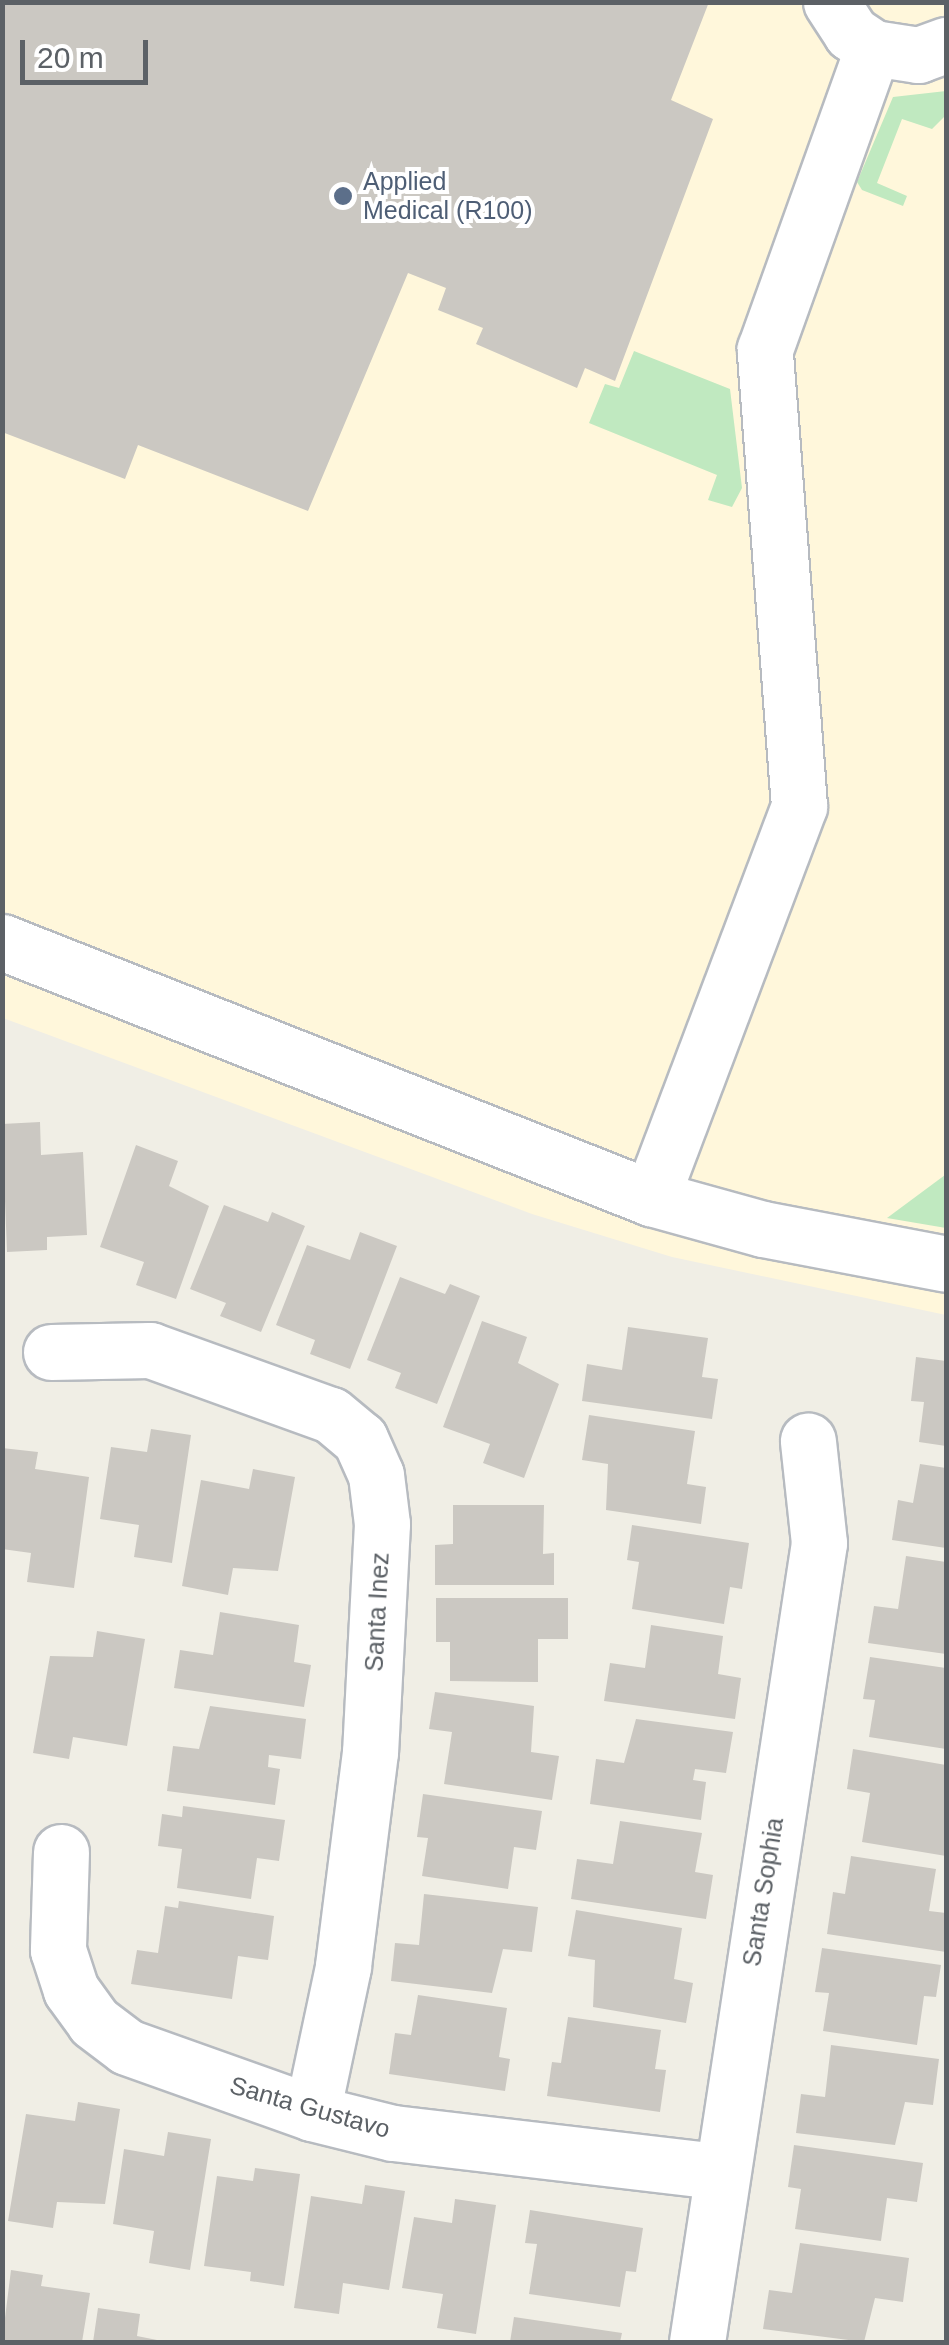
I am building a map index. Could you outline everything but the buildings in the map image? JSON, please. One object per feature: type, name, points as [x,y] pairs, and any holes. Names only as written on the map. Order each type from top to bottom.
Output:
[{"type":"street","points":[[832,2],[851,33],[873,48],[918,55],[946,46]]},
{"type":"street","points":[[651,1198],[799,806],[764,349],[873,48]]},
{"type":"street","points":[[2,942],[651,1198],[763,1229],[946,1264]]},
{"type":"street","name":"Santa Inez","points":[[51,1352],[150,1350],[331,1415],[360,1439],[376,1475],[382,1524],[370,1752],[342,1967],[312,2112]]},
{"type":"street","name":"Santa Sophia","points":[[697,2342],[718,2170],[819,1543],[808,1441]]},
{"type":"street","name":"Santa Gustavo","points":[[61,1852],[58,1950],[71,1990],[94,2022],[126,2048],[312,2112],[393,2132],[718,2170]]},
{"type":"shaded area","points":[[2,3],[946,3],[946,1315],[672,1257],[532,1214],[3,1018]]},
{"type":"green space","points":[[946,91],[946,115],[932,129],[902,119],[877,183],[907,196],[903,206],[862,190],[857,182],[893,97]]},
{"type":"green space","points":[[634,351],[730,389],[742,488],[732,507],[708,500],[717,475],[589,423],[605,384],[619,388]]},
{"type":"green space","points":[[945,1175],[946,1228],[887,1218]]},
{"type":"place","name":"Applied Medical (R100)","points":[[343,196]]}]
